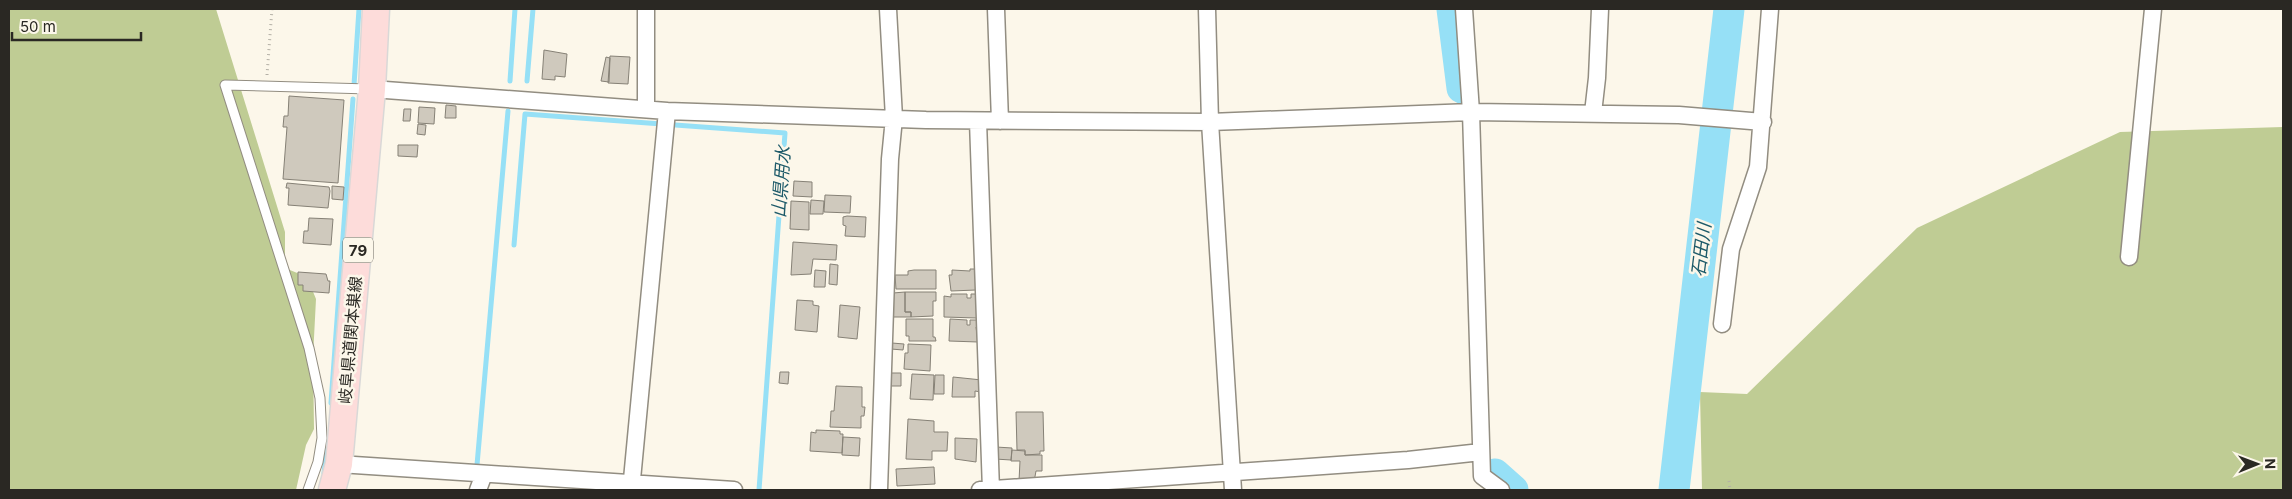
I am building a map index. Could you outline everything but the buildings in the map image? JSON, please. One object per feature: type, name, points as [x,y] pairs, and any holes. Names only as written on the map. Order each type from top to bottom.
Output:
[{"type":"main road","name":"岐阜県道関本巣線","points":[[332,490],[328,463],[372,89],[376,9]]},
{"type":"street","points":[[646,9],[646,109]]},
{"type":"street","points":[[879,490],[890,159],[894,118],[888,9]]},
{"type":"street","points":[[996,9],[1000,121]]},
{"type":"street","points":[[1207,9],[1210,122],[1233,490]]},
{"type":"street","points":[[1464,9],[1471,112],[1482,476],[1501,490]]},
{"type":"street","points":[[1593,113],[1598,78],[1600,9]]},
{"type":"street","points":[[1722,324],[1731,249],[1758,167],[1763,122],[1770,9]]},
{"type":"street","points":[[2128,257],[2153,9]]},
{"type":"street","points":[[372,89],[667,111],[1000,121],[1210,122],[1471,112],[1679,115],[1763,122]]},
{"type":"street","points":[[632,487],[667,111]]},
{"type":"street","points":[[978,120],[988,490],[1408,460],[1481,452]]},
{"type":"street","points":[[328,463],[632,487],[734,490]]},
{"type":"street","points":[[478,490],[484,474]]},
{"type":"lane","points":[[308,490],[328,463],[322,438],[320,398],[309,348],[226,85],[372,89]]},
{"type":"path","points":[[267,86],[272,9]]},
{"type":"path","points":[[1729,481],[1730,490]]},
{"type":"green space","points":[[9,9],[216,9],[285,232],[285,268],[307,277],[316,299],[313,357],[314,429],[306,445],[296,490],[9,490]]},
{"type":"green space","points":[[2283,127],[2283,490],[1702,490],[1700,392],[1747,394],[1917,228],[2120,132]]},
{"type":"waterway","points":[[354,85],[359,9]]},
{"type":"waterway","points":[[510,81],[515,9]]},
{"type":"waterway","name":"山県用水","points":[[527,81],[533,9]]},
{"type":"waterway","points":[[1452,9],[1462,88]]},
{"type":"waterway","name":"石田川","points":[[1674,490],[1729,9]]},
{"type":"waterway","points":[[331,403],[353,99]]},
{"type":"waterway","points":[[477,465],[508,111]]},
{"type":"waterway","name":"山県用水","points":[[514,245],[525,114],[785,133],[759,490]]},
{"type":"waterway","points":[[324,473],[328,439]]},
{"type":"waterway","points":[[1495,474],[1513,490]]}]
